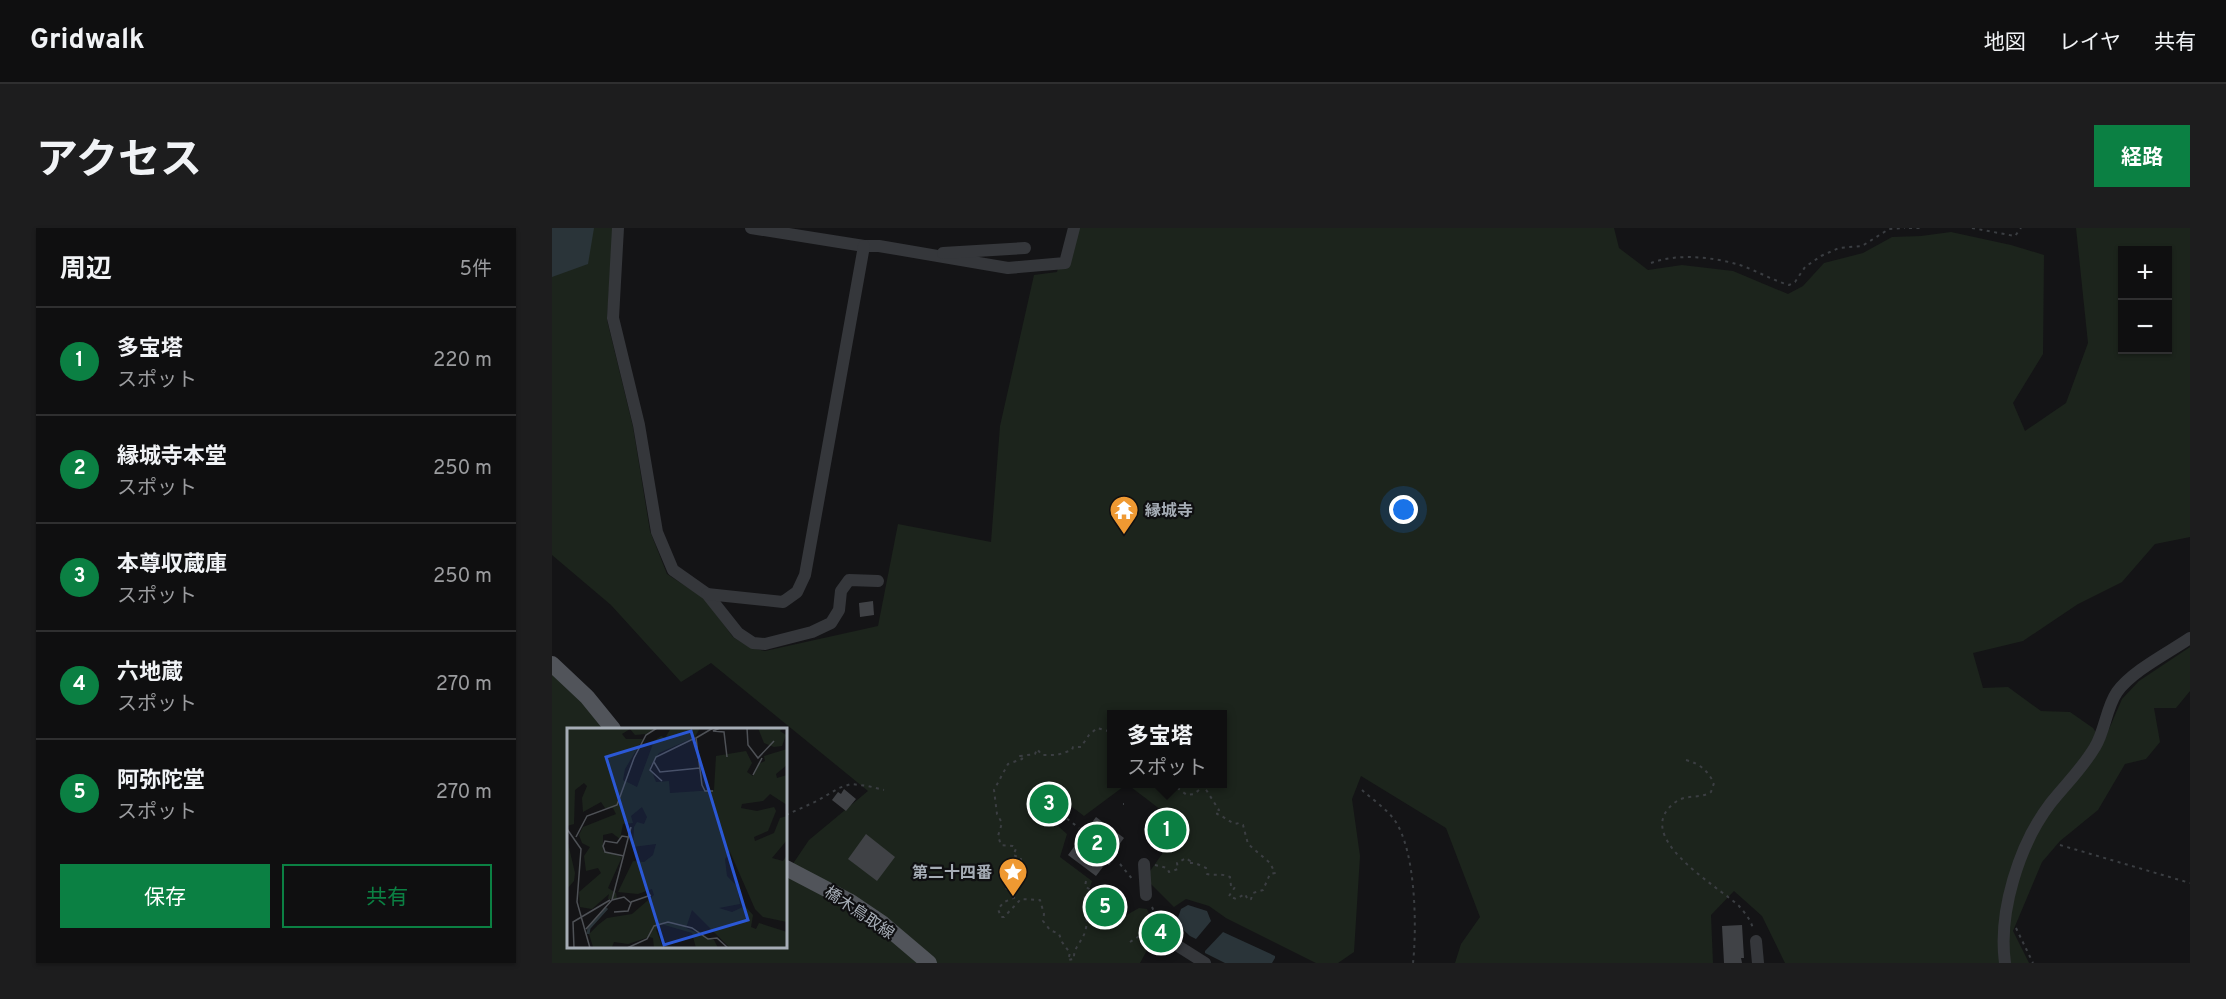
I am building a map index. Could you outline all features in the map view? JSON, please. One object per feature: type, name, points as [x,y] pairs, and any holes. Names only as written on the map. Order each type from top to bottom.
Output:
[{"type":"main road","points":[[552,664],[587,697],[612,728]]},
{"type":"main road","name":"橋木鳥取線","points":[[788,869],[849,901],[883,924],[929,963]]},
{"type":"street","points":[[618,228],[613,318],[639,425],[657,532],[673,570],[707,594],[738,633],[753,643],[765,644],[812,632],[831,623],[839,610],[841,591],[849,580],[878,581]]},
{"type":"street","points":[[751,228],[864,246],[879,246],[1008,268],[1065,263],[1074,228]]},
{"type":"street","points":[[707,594],[783,602],[797,592],[805,575],[864,246]]},
{"type":"street","points":[[940,257],[943,252],[1025,248]]},
{"type":"street","points":[[2005,963],[2003,951],[2005,922],[2016,870],[2030,834],[2050,804],[2080,770],[2097,745],[2117,693],[2137,674],[2190,638]]},
{"type":"street","points":[[1146,895],[1149,864]]},
{"type":"street","points":[[1167,939],[1205,963]]},
{"type":"street","points":[[1756,940],[1758,963]]},
{"type":"path","points":[[1651,263],[1662,259],[1682,257],[1708,260],[1739,265],[1789,285],[1795,282],[1805,267],[1839,248],[1862,246],[1889,229],[1922,228]]},
{"type":"path","points":[[1972,228],[2015,236],[2021,228]]},
{"type":"path","points":[[1086,881],[1085,886],[1090,895],[1085,895],[1083,907],[1088,919],[1086,932],[1075,948],[1074,959],[1068,960],[1070,953],[1059,934],[1050,930],[1043,921],[1044,914],[1040,900],[1021,899],[1004,917],[1001,917],[998,909],[1016,897],[1004,887],[1011,876],[1022,873],[1024,869],[1020,867],[1021,858],[1013,855],[1016,849],[1013,846],[1002,845],[998,837],[1002,823],[997,814],[994,790],[1008,764],[1022,759],[1023,756],[1020,756],[1035,754],[1037,749],[1042,755],[1057,755],[1072,750],[1073,747],[1081,747],[1096,728],[1107,732]]},
{"type":"path","points":[[1686,760],[1706,770],[1714,783],[1711,792],[1704,796],[1691,796],[1678,801],[1668,810],[1663,831],[1670,845],[1688,867],[1738,906],[1751,921],[1756,940]]},
{"type":"path","points":[[788,814],[845,786],[868,786],[884,790]]},
{"type":"path","points":[[1178,788],[1187,795],[1194,794],[1198,790],[1196,788]]},
{"type":"path","points":[[1149,864],[1167,868],[1169,872],[1178,869],[1177,863],[1186,858],[1191,861],[1188,863],[1195,863],[1206,868],[1207,874],[1220,873],[1230,877],[1231,886],[1235,887],[1229,896],[1236,899],[1245,894],[1248,900],[1251,899],[1253,893],[1263,890],[1270,874],[1275,873],[1266,860],[1248,844],[1243,825],[1235,824],[1217,814],[1217,809],[1219,810],[1205,788]]},
{"type":"path","points":[[1362,790],[1393,818],[1402,833],[1412,873],[1413,963]]},
{"type":"path","points":[[1061,814],[1079,828]]},
{"type":"path","points":[[2060,845],[2190,883]]},
{"type":"path","points":[[1146,895],[1167,939]]},
{"type":"path","points":[[2005,922],[2017,928],[2034,963]]},
{"type":"path","points":[[1130,942],[1160,923]]},
{"type":"shaded area","points":[[552,228],[613,228],[607,320],[633,427],[650,531],[667,574],[704,598],[733,637],[751,648],[765,651],[878,626],[898,524],[991,542],[1000,426],[1034,275],[1057,272],[1069,228],[1614,228],[1619,248],[1648,270],[1682,265],[1733,271],[1788,294],[1803,286],[1824,263],[1863,253],[1892,237],[1951,232],[2044,255],[2043,354],[2013,403],[2025,431],[2066,403],[2088,343],[2076,228],[2190,228],[2190,537],[2155,544],[2122,582],[2078,604],[2023,641],[1973,653],[1983,688],[2008,687],[2041,711],[2070,712],[2093,728],[2103,743],[2122,699],[2139,681],[2190,647],[2190,691],[2176,708],[2154,708],[2160,742],[2146,759],[2125,764],[2098,810],[2060,841],[2042,862],[2013,931],[2029,963],[1785,963],[1762,916],[1734,891],[1711,915],[1713,963],[1455,963],[1461,944],[1480,917],[1446,828],[1361,776],[1352,799],[1360,856],[1354,952],[1338,963],[1316,963],[1226,918],[1209,906],[1186,899],[1174,907],[1145,878],[1182,826],[1132,788],[1227,788],[1227,710],[1107,710],[1107,788],[1122,788],[1084,816],[1046,787],[1032,803],[1067,834],[1060,857],[1092,881],[1084,905],[1107,926],[1139,908],[1147,909],[1157,932],[1140,963],[552,963],[552,671],[582,699],[604,728],[567,728],[567,948],[788,948],[788,871],[809,840],[868,791],[711,663],[681,682],[611,605],[552,555]]},
{"type":"shaded area","points":[[552,228],[594,228],[588,264],[552,277]]},
{"type":"shaded area","points":[[1188,905],[1207,911],[1211,921],[1196,939],[1176,923],[1181,909]]},
{"type":"shaded area","points":[[1223,932],[1275,958],[1272,963],[1225,963],[1205,953]]},
{"type":"building","points":[[873,601],[874,615],[860,617],[859,603]]},
{"type":"building","points":[[844,789],[856,799],[846,811],[832,800],[838,792],[841,794]]},
{"type":"building","points":[[1047,795],[1058,803],[1051,812],[1040,804]]},
{"type":"building","points":[[1096,817],[1124,838],[1115,850],[1118,853],[1096,876],[1068,855]]},
{"type":"building","points":[[1165,820],[1176,828],[1168,839],[1157,831]]},
{"type":"building","points":[[866,834],[895,857],[877,881],[848,859]]},
{"type":"building","points":[[1100,892],[1120,910],[1109,922],[1089,904]]},
{"type":"building","points":[[1742,925],[1744,958],[1741,958],[1742,963],[1724,963],[1722,926]]},
{"type":"place","name":"縁城寺","points":[[1124,536]]},
{"type":"place","name":"本尊収蔵庫","points":[[1049,804]]},
{"type":"place","name":"多宝塔","points":[[1167,830]]},
{"type":"place","name":"縁城寺本堂","points":[[1097,844]]},
{"type":"place","name":"第二十四番","points":[[1013,898]]},
{"type":"place","name":"阿弥陀堂","points":[[1105,907]]},
{"type":"place","name":"六地蔵","points":[[1161,933]]}]
